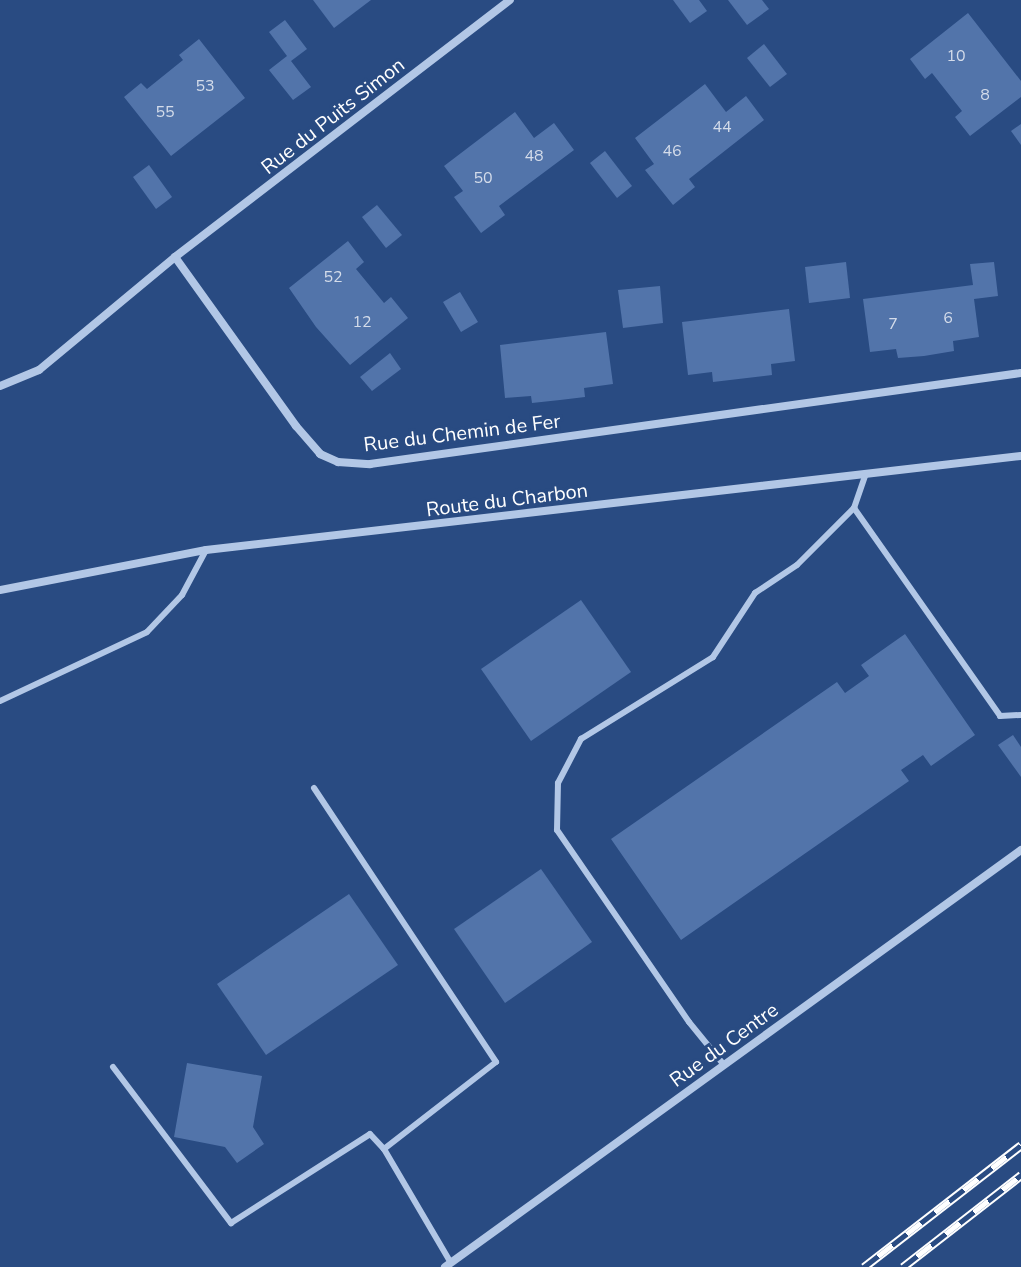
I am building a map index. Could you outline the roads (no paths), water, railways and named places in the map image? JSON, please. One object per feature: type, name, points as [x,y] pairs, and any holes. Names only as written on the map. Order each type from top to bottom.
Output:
[{"type":"street","name":"Rue du Puits Simon","points":[[175,257],[510,0]]},
{"type":"street","name":"Rue du Chemin de Fer","points":[[175,257],[296,426],[320,454],[338,462],[370,464],[1021,373]]},
{"type":"street","points":[[0,386],[39,370],[175,257]]},
{"type":"street","name":"Route du Charbon","points":[[0,590],[206,550],[1021,456]]},
{"type":"street","name":"Rue du Centre","points":[[448,1265],[1021,850]]},
{"type":"lane","points":[[724,1065],[689,1022],[557,830],[558,783],[581,739],[713,657],[755,593],[797,565],[854,508],[866,474]]},
{"type":"lane","points":[[854,508],[1000,716],[1021,715]]},
{"type":"lane","points":[[0,701],[147,632],[182,595],[206,550]]},
{"type":"lane","points":[[314,788],[496,1062],[384,1149]]},
{"type":"lane","points":[[113,1067],[231,1223],[370,1134],[384,1149],[448,1265]]},
{"type":"railway","points":[[864,1267],[1021,1145]]},
{"type":"railway","points":[[903,1267],[1021,1175]]}]
